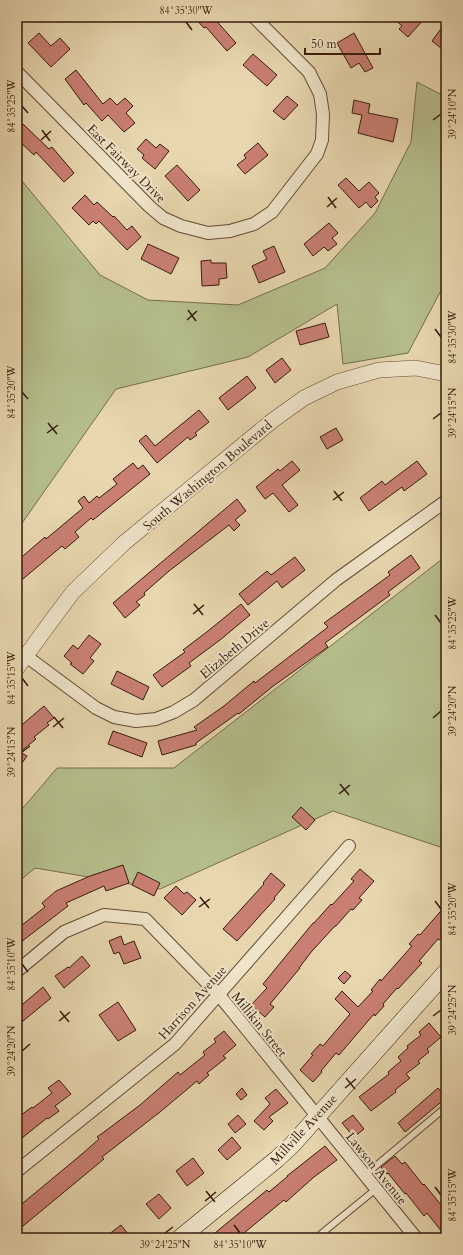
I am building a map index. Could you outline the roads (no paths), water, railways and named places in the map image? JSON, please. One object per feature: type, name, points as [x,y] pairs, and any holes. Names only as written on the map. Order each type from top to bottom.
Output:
[{"type":"main road","name":"Millville Avenue","points":[[180,1238],[292,1145],[446,972]]},
{"type":"street","name":"East Fairway Drive","points":[[17,72],[149,206],[163,218],[181,226],[208,233],[230,231],[254,224],[272,212],[317,154],[322,140],[323,114],[320,94],[309,72],[254,17]]},
{"type":"street","name":"South Washington Boulevard","points":[[17,668],[73,592],[124,543],[272,421],[304,398],[337,382],[379,370],[416,368],[446,374]]},
{"type":"street","name":"Elizabeth Drive","points":[[26,656],[96,708],[114,717],[136,721],[162,717],[174,712],[194,700],[336,580],[446,501]]},
{"type":"street","name":"Harrison Avenue","points":[[17,1171],[175,1044],[349,846]]},
{"type":"street","name":"Millikin Street","points":[[17,972],[64,932],[104,915],[145,919],[218,995],[317,1116]]},
{"type":"street","name":"Lawson Avenue","points":[[317,1116],[416,1238]]},
{"type":"lane","points":[[365,1175],[446,1107]]},
{"type":"lane","points":[[316,1238],[376,1189]]}]
